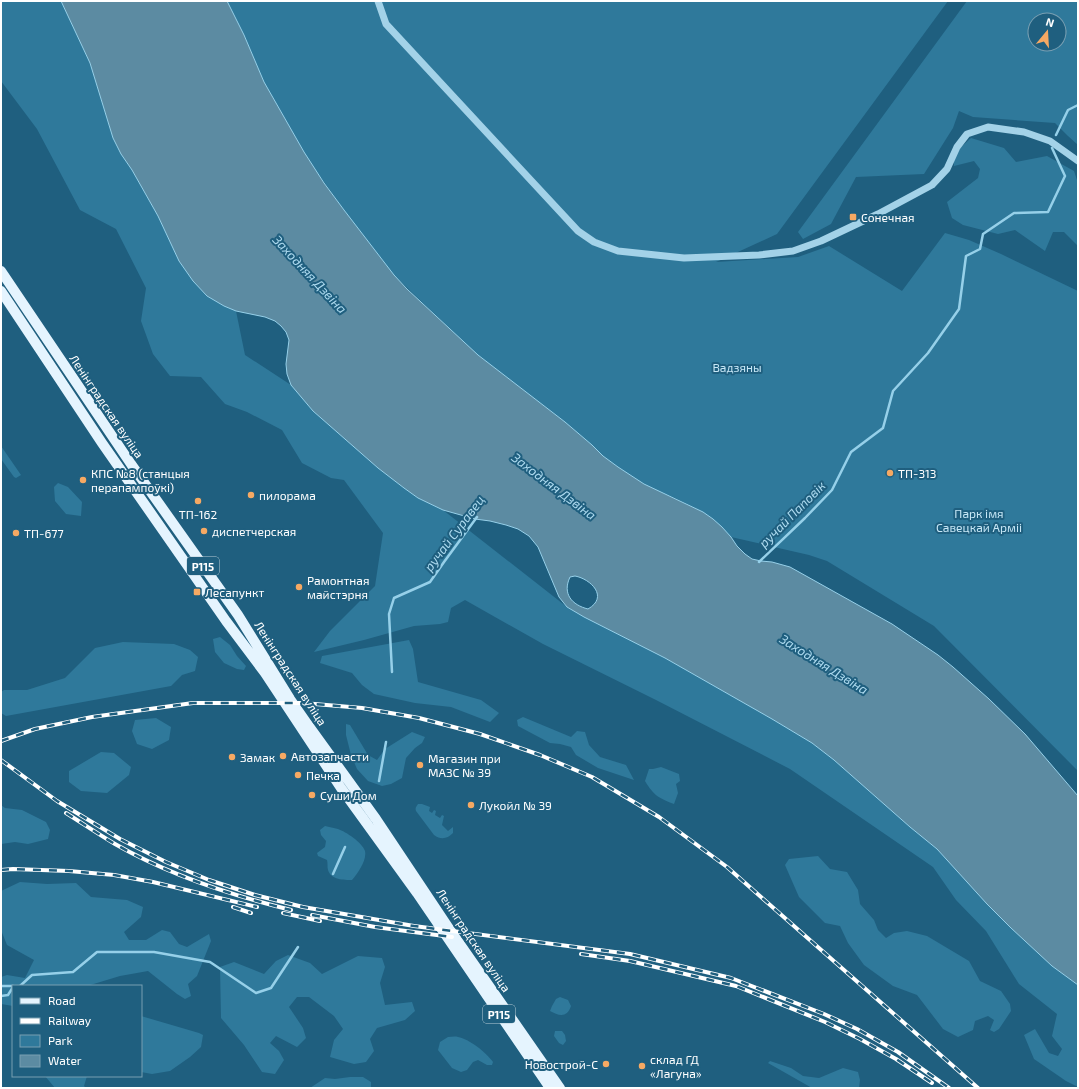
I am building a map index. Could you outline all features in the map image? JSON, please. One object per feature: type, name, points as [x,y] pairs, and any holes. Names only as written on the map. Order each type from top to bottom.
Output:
[{"type":"main road","name":"Ленінградская вуліца","points":[[1,271],[120,447],[238,615],[290,699],[376,819],[448,927],[560,1088]]},
{"type":"main road","name":"Ленінградская вуліца","points":[[1,291],[102,443],[226,621],[265,674],[341,788],[422,900],[550,1088]]},
{"type":"street","points":[[378,1],[386,24],[578,231],[594,242],[618,251],[684,258],[759,255],[793,251],[820,241],[932,185],[947,169],[957,147],[968,134],[988,127],[1024,132],[1050,141],[1078,161]]},
{"type":"green space","points":[[1,1],[61,1],[90,63],[113,138],[121,154],[132,170],[158,216],[179,261],[193,281],[207,296],[236,311],[245,355],[291,385],[313,411],[378,468],[418,498],[443,510],[567,607],[665,658],[812,743],[834,760],[937,849],[1011,928],[1052,966],[1078,985],[1078,1087],[1066,1081],[1034,1059],[1024,1035],[1035,1029],[1049,1053],[1058,1056],[1062,1049],[1052,1036],[1057,1014],[1019,984],[986,931],[956,900],[933,867],[790,769],[543,644],[465,600],[451,608],[448,622],[414,626],[314,652],[330,631],[375,586],[383,533],[344,480],[331,478],[302,463],[282,430],[247,412],[225,404],[201,377],[170,376],[153,354],[141,321],[146,288],[116,229],[80,210],[37,129],[1,81]]},
{"type":"green space","points":[[227,1],[948,1],[777,234],[716,262],[798,257],[829,246],[902,291],[945,233],[969,240],[1078,291],[1078,771],[934,626],[827,561],[809,555],[731,537],[713,519],[703,512],[655,490],[630,476],[603,456],[565,422],[478,355],[394,275],[314,168],[264,82],[244,35]]},
{"type":"green space","points":[[967,1],[1078,1],[1078,145],[1055,123],[973,117],[959,111],[953,128],[924,174],[856,177],[831,224],[803,239],[798,232]]},
{"type":"green space","points":[[971,138],[1004,148],[1016,162],[1047,156],[1074,171],[1078,183],[1078,246],[1064,232],[1053,232],[1045,251],[1015,230],[998,234],[963,225],[952,218],[947,202],[978,178],[980,169],[974,161],[954,166],[954,157],[960,148]]},
{"type":"green space","points":[[1,446],[21,475],[16,478],[1,459]]},
{"type":"green space","points":[[58,483],[68,487],[82,502],[81,516],[66,514],[55,501],[54,487]]},
{"type":"green space","points":[[220,637],[230,645],[246,666],[244,670],[237,669],[224,663],[215,652],[213,639]]},
{"type":"green space","points":[[409,640],[413,649],[418,682],[481,700],[499,713],[490,722],[451,707],[415,703],[374,694],[362,685],[352,673],[320,663],[322,656]]},
{"type":"green space","points":[[123,642],[174,644],[190,650],[198,657],[195,671],[182,675],[171,686],[6,716],[1,713],[1,692],[4,690],[27,690],[65,678],[95,648]]},
{"type":"green space","points":[[523,717],[571,737],[577,731],[585,732],[589,745],[600,757],[626,765],[634,780],[598,768],[576,755],[571,747],[550,743],[518,726],[517,720]]},
{"type":"green space","points":[[156,718],[171,727],[169,740],[152,749],[137,744],[132,731],[135,720]]},
{"type":"green space","points":[[346,724],[350,725],[368,755],[377,760],[385,749],[412,732],[425,737],[422,743],[406,758],[402,778],[391,784],[382,786],[368,781],[357,769],[351,755],[346,735]]},
{"type":"green space","points":[[101,752],[114,753],[131,767],[129,775],[107,793],[81,791],[69,782],[69,771]]},
{"type":"green space","points":[[661,767],[679,774],[680,781],[676,784],[678,793],[674,804],[657,796],[645,781],[649,769]]},
{"type":"green space","points":[[418,804],[430,807],[429,811],[432,813],[434,810],[436,811],[435,815],[440,818],[442,815],[444,816],[442,825],[448,831],[453,827],[453,833],[444,838],[439,838],[434,835],[416,811]]},
{"type":"green space","points":[[1,805],[5,808],[22,810],[46,822],[50,830],[48,839],[28,844],[15,842],[1,844]]},
{"type":"green space","points":[[325,826],[345,832],[361,844],[365,851],[365,858],[352,880],[338,879],[332,876],[328,870],[327,860],[318,856],[317,853],[325,847],[326,841],[321,835],[320,830]]},
{"type":"green space","points":[[818,856],[830,869],[847,872],[858,890],[860,904],[874,920],[878,930],[886,938],[894,933],[907,931],[927,936],[969,961],[980,981],[1001,991],[1010,1004],[1011,1011],[999,1029],[994,1032],[990,1030],[994,1020],[988,1016],[975,1021],[973,1030],[958,1037],[943,1029],[917,995],[893,986],[864,965],[848,943],[840,926],[825,923],[799,897],[785,865],[789,859]]},
{"type":"green space","points":[[20,882],[47,884],[76,883],[91,897],[127,900],[143,907],[141,917],[124,932],[129,940],[146,940],[162,930],[170,932],[179,944],[187,947],[209,934],[211,941],[197,976],[188,984],[191,996],[185,999],[148,971],[120,976],[90,985],[12,985],[12,1006],[1,1004],[1,977],[7,975],[25,978],[34,960],[7,945],[1,930],[1,891]]},
{"type":"green space","points":[[288,955],[310,963],[322,974],[358,956],[382,958],[385,967],[380,983],[385,1005],[412,1002],[415,1011],[405,1020],[377,1028],[370,1039],[374,1051],[366,1062],[354,1064],[330,1057],[334,1040],[343,1029],[334,1016],[309,997],[297,997],[289,1007],[303,1028],[306,1038],[297,1047],[276,1036],[270,1043],[279,1051],[284,1060],[275,1074],[262,1072],[244,1045],[221,1018],[220,967],[234,962],[264,974],[276,961]]},
{"type":"green space","points":[[560,997],[568,1000],[571,1006],[567,1013],[562,1015],[550,1011],[556,999]]},
{"type":"green space","points":[[142,1016],[203,1035],[201,1047],[190,1057],[170,1071],[152,1074],[142,1072]]},
{"type":"green space","points":[[555,1031],[562,1031],[565,1035],[566,1041],[563,1045],[559,1043],[554,1036]]},
{"type":"green space","points":[[448,1037],[462,1038],[472,1043],[490,1058],[493,1062],[492,1065],[487,1065],[478,1060],[473,1062],[467,1070],[461,1072],[452,1068],[438,1050],[440,1042]]},
{"type":"green space","points":[[770,1061],[791,1068],[803,1076],[819,1078],[843,1068],[858,1072],[860,1080],[859,1088],[812,1088],[768,1063]]},
{"type":"green space","points":[[46,1077],[87,1077],[84,1086],[86,1088],[55,1088]]},
{"type":"green space","points":[[363,1077],[371,1082],[371,1088],[310,1088],[325,1078],[335,1079]]},
{"type":"water","name":"Заходняя Дзвіна","points":[[61,1],[227,1],[244,35],[264,82],[304,152],[324,183],[394,275],[478,355],[565,422],[603,456],[618,467],[644,484],[703,512],[713,519],[731,537],[737,546],[752,559],[790,567],[892,624],[938,655],[989,699],[1025,734],[1078,796],[1078,985],[1052,966],[1011,928],[937,849],[834,760],[812,743],[665,658],[567,607],[559,597],[538,547],[529,536],[518,529],[506,525],[475,519],[443,510],[418,498],[378,468],[313,411],[291,385],[287,374],[286,364],[289,340],[286,332],[281,326],[275,321],[265,317],[236,311],[207,296],[193,281],[179,261],[158,216],[113,138],[90,63]],"holes":[[[575,576],[592,585],[597,594],[597,599],[588,609],[577,605],[568,594],[567,589],[570,577]]]},
{"type":"waterway","name":"ручай Паповік","points":[[1056,135],[1068,110],[1078,105]]},
{"type":"waterway","name":"ручай Паповік","points":[[759,562],[832,490],[851,452],[883,428],[893,391],[928,353],[959,309],[966,256],[980,249],[983,234],[1014,213],[1048,212],[1065,176],[1052,148]]},
{"type":"waterway","name":"ручай Суравец","points":[[392,672],[389,614],[394,598],[430,582],[477,517]]},
{"type":"waterway","name":"ручай Суравец","points":[[379,781],[386,742]]},
{"type":"waterway","name":"ручай Суравец","points":[[333,874],[345,847]]},
{"type":"waterway","name":"ручай Суравец","points":[[21,985],[32,975],[73,972],[97,952],[154,952],[210,962],[256,993],[271,988],[298,947]]},
{"type":"waterway","name":"ручай Суравец","points":[[1,986],[12,986]]},
{"type":"waterway","name":"ручай Суравец","points":[[1,996],[8,995],[12,989]]},
{"type":"railway","points":[[1,741],[35,729],[92,717],[193,703],[303,703],[362,708],[419,718],[480,734],[540,755],[592,777],[659,817],[727,867],[978,1088]]},
{"type":"railway","points":[[1,760],[57,801],[120,839],[166,862],[209,880],[255,895],[303,907],[414,926],[630,954],[731,978],[824,1014],[857,1029],[898,1052],[949,1088]]},
{"type":"railway","points":[[66,813],[115,844],[178,875],[245,898],[291,910]]},
{"type":"railway","points":[[1,870],[69,871],[114,875],[153,882],[257,907]]},
{"type":"railway","points":[[233,907],[251,913]]},
{"type":"railway","points":[[283,913],[320,921]]},
{"type":"railway","points":[[312,915],[375,927],[452,937]]},
{"type":"railway","points":[[581,954],[630,961],[736,986],[825,1022],[860,1039],[896,1059],[932,1083]]},
{"type":"place","name":"Сонечная","points":[[853,217]]},
{"type":"place","name":"ТП-313","points":[[890,473]]},
{"type":"place","name":"КПС №8 (станцыя перапампоўкі)","points":[[83,480]]},
{"type":"place","name":"пилорама","points":[[251,495]]},
{"type":"place","name":"ТП-162","points":[[198,501]]},
{"type":"place","name":"диспетчерская","points":[[204,531]]},
{"type":"place","name":"ТП-677","points":[[16,533]]},
{"type":"place","name":"Рамонтная майстэрня","points":[[299,587]]},
{"type":"place","name":"Лесапункт","points":[[197,592]]},
{"type":"place","name":"Автозапчасти","points":[[283,756]]},
{"type":"place","name":"Замак","points":[[232,757]]},
{"type":"place","name":"Магазин при МАЗС № 39","points":[[420,765]]},
{"type":"place","name":"Печка","points":[[298,775]]},
{"type":"place","name":"Суши Дом","points":[[312,795]]},
{"type":"place","name":"Лукойл № 39","points":[[471,805]]},
{"type":"place","name":"Новострой-С","points":[[606,1064]]},
{"type":"place","name":"склад ГД «Лагуна»","points":[[642,1066]]},
{"type":"park label","name":"Вадзяны","points":[[737,367]]},
{"type":"park label","name":"Парк імя Савецкай Арміі","points":[[979,520]]}]
